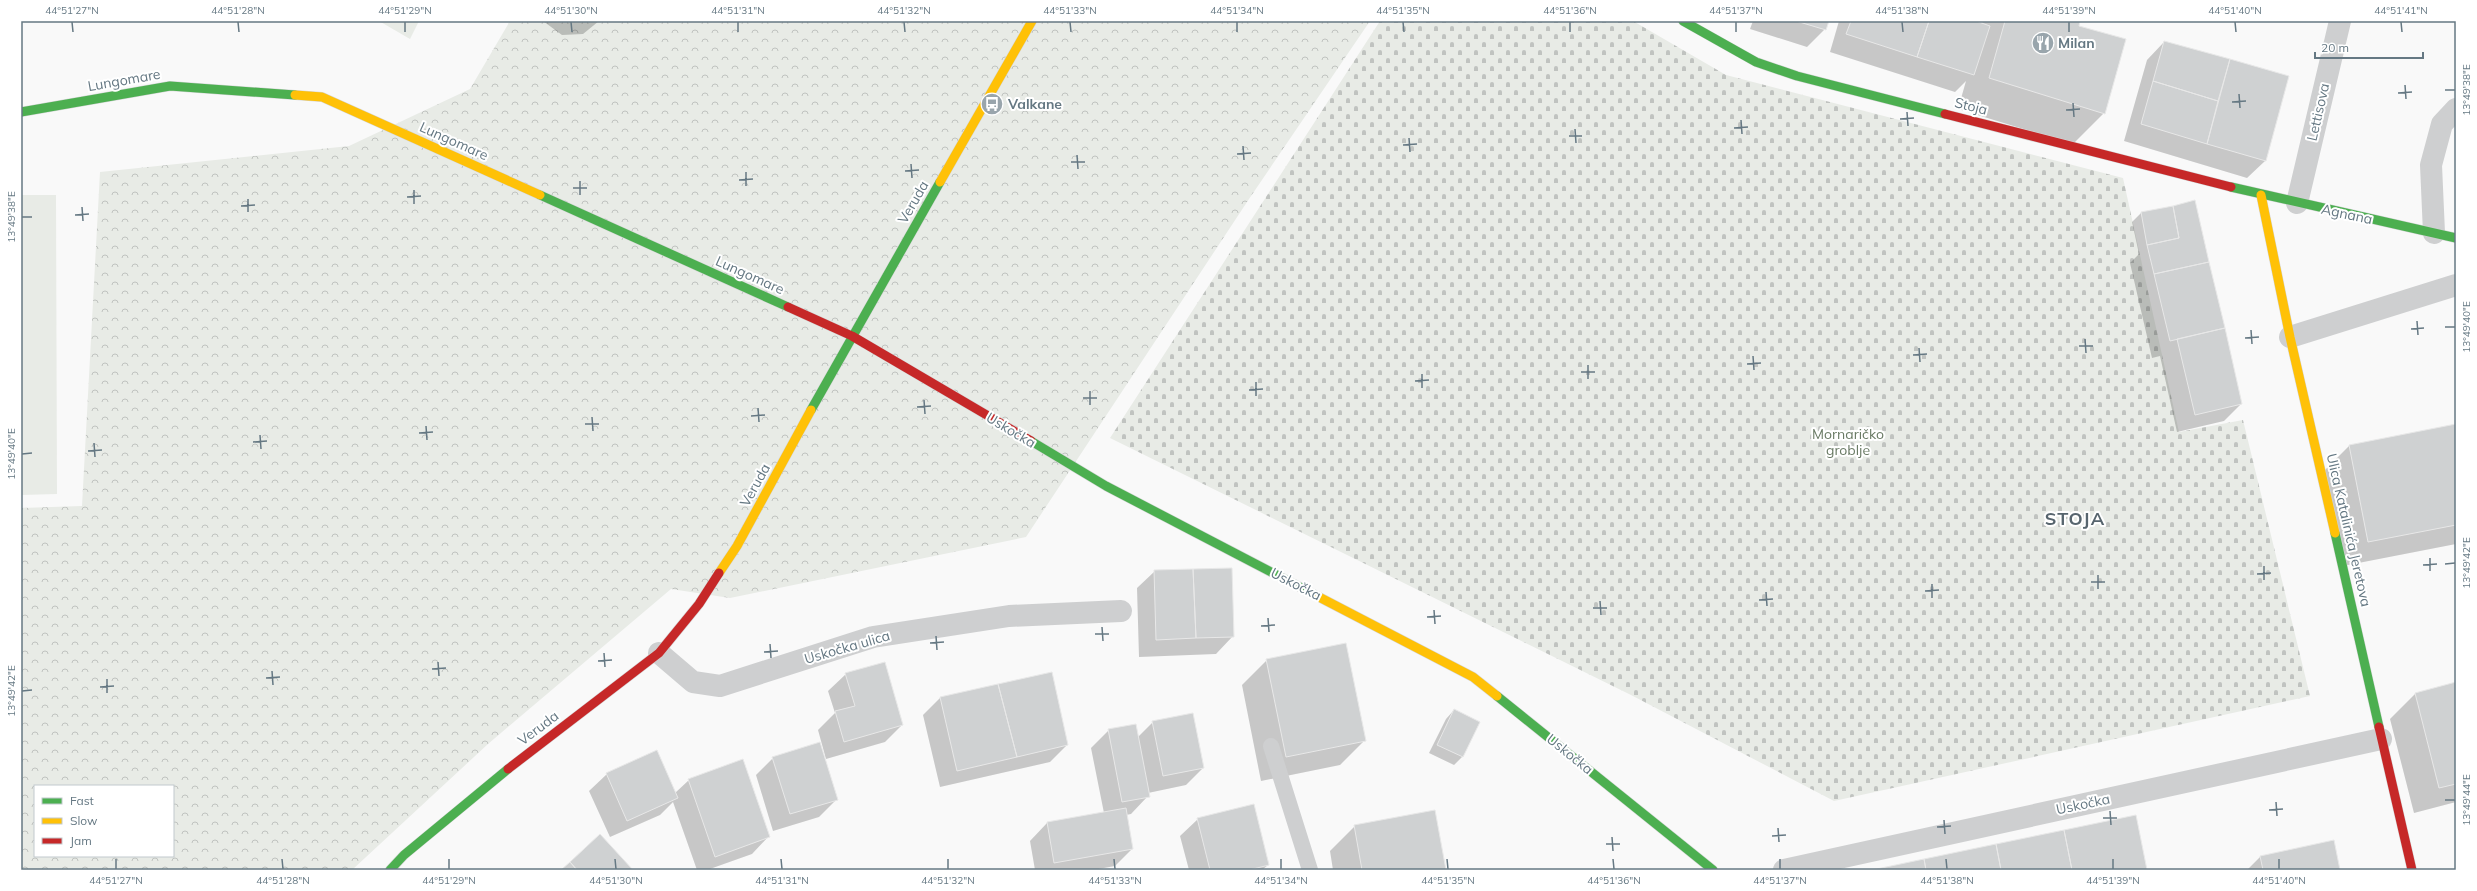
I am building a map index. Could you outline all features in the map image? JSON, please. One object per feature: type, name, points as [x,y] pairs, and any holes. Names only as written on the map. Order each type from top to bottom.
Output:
[{"type":"main road","name":"Veruda","points":[[390,870],[404,855],[519,760],[659,652],[699,604],[737,546],[852,336],[1032,21]]},
{"type":"main road","name":"Stoja","points":[[1682,21],[1756,62],[1797,76],[2261,195]]},
{"type":"main road","name":"Lungomare","points":[[21,112],[170,86],[322,97],[852,336]]},
{"type":"main road","name":"Agnana","points":[[2261,195],[2456,238]]},
{"type":"main road","name":"Ulica Katalinića Jeretova","points":[[2261,195],[2290,336],[2412,870]]},
{"type":"main road","name":"Uskočka","points":[[852,336],[1106,486],[1473,677],[1713,870]]},
{"type":"street","name":"Lettisova","points":[[2297,203],[2340,21]]},
{"type":"street","points":[[2434,233],[2431,165],[2442,124],[2456,109]]},
{"type":"street","points":[[2290,336],[2456,285]]},
{"type":"street","name":"Uskočka ulica","points":[[659,652],[693,682],[720,686],[873,637],[1010,616],[1121,611]]},
{"type":"street","name":"Uskočka","points":[[1784,870],[2381,739]]},
{"type":"lane","points":[[1271,746],[1310,870]]},
{"type":"green space","points":[[379,21],[419,21],[410,39]]},
{"type":"green space","points":[[510,21],[1370,21],[1249,199],[1026,537],[730,598],[671,589],[488,744],[352,870],[21,870],[21,508],[82,506],[100,172],[349,146],[470,89]]},
{"type":"green space","name":"Mornaričko groblje","points":[[1380,21],[1633,21],[1726,75],[2123,178],[2179,432],[2243,420],[2310,696],[1834,801],[1631,695],[1110,438]]},
{"type":"green space","points":[[21,195],[56,195],[57,494],[21,495]]},
{"type":"building","points":[[1796,21],[1829,21],[1826,30]]},
{"type":"building","points":[[1851,21],[1929,21],[1917,57],[1846,34]]},
{"type":"building","points":[[1929,21],[1976,21],[1990,26],[1974,75],[1917,57]]},
{"type":"building","points":[[2005,21],[2080,21],[2079,26],[2126,39],[2105,114],[1989,78]]},
{"type":"building","points":[[2164,41],[2230,59],[2218,101],[2153,81]]},
{"type":"building","points":[[2230,59],[2289,76],[2266,161],[2207,144]]},
{"type":"building","points":[[2153,81],[2218,101],[2207,144],[2141,124]]},
{"type":"building","points":[[2195,200],[2209,262],[2154,274],[2147,245],[2179,238],[2173,206]]},
{"type":"building","points":[[2173,206],[2179,238],[2147,245],[2141,212]]},
{"type":"building","points":[[2209,262],[2225,328],[2170,341],[2154,274]]},
{"type":"building","points":[[2225,328],[2242,404],[2195,415],[2177,339]]},
{"type":"building","points":[[2456,424],[2456,525],[2368,542],[2349,445]]},
{"type":"building","points":[[1232,568],[1234,637],[1196,638],[1193,569]]},
{"type":"building","points":[[1193,569],[1196,638],[1156,640],[1154,570]]},
{"type":"building","points":[[1346,643],[1366,741],[1286,757],[1266,659]]},
{"type":"building","points":[[885,662],[903,725],[844,742],[835,711],[855,706],[845,673]]},
{"type":"building","points":[[1052,672],[1068,745],[1017,757],[998,684]]},
{"type":"building","points":[[2456,682],[2456,784],[2439,788],[2415,693]]},
{"type":"building","points":[[998,684],[1017,757],[957,771],[940,697]]},
{"type":"building","points":[[1454,709],[1480,722],[1463,757],[1437,745]]},
{"type":"building","points":[[1193,713],[1204,768],[1163,776],[1152,721]]},
{"type":"building","points":[[1136,724],[1150,797],[1122,802],[1108,729]]},
{"type":"building","points":[[820,742],[838,800],[790,814],[772,757]]},
{"type":"building","points":[[657,750],[678,798],[627,821],[606,773]]},
{"type":"building","points":[[743,759],[770,837],[715,857],[688,779]]},
{"type":"building","points":[[1254,804],[1269,865],[1249,870],[1210,870],[1197,818]]},
{"type":"building","points":[[1126,808],[1133,849],[1054,863],[1047,822]]},
{"type":"building","points":[[1435,810],[1446,870],[1362,870],[1354,825]]},
{"type":"building","points":[[2136,815],[2147,870],[2072,870],[2064,830]]},
{"type":"building","points":[[2064,830],[2072,870],[2001,870],[1996,844]]},
{"type":"building","points":[[600,834],[633,870],[577,870],[570,862]]},
{"type":"building","points":[[2334,840],[2340,870],[2263,870],[2260,856]]},
{"type":"building","points":[[1996,844],[2001,870],[1926,870],[1924,859]]},
{"type":"building","points":[[1924,859],[1926,870],[1872,870]]},
{"type":"building","points":[[570,862],[577,870],[561,870]]},
{"type":"traffic: fast","points":[[1683,21],[1756,62],[1797,76],[1945,114]]},
{"type":"traffic: fast","points":[[21,112],[170,86],[295,95]]},
{"type":"traffic: fast","points":[[811,410],[940,182]]},
{"type":"traffic: fast","points":[[2231,187],[2456,238]]},
{"type":"traffic: fast","points":[[540,195],[788,307]]},
{"type":"traffic: fast","points":[[1031,441],[1106,486],[1319,597]]},
{"type":"traffic: fast","points":[[2335,533],[2379,727]]},
{"type":"traffic: fast","points":[[1497,696],[1713,870]]},
{"type":"traffic: fast","points":[[390,870],[404,855],[508,769]]},
{"type":"traffic: slow","points":[[940,182],[1032,21]]},
{"type":"traffic: slow","points":[[295,95],[322,97],[540,195]]},
{"type":"traffic: slow","points":[[2261,195],[2290,337],[2335,533]]},
{"type":"traffic: slow","points":[[719,573],[737,546],[811,410]]},
{"type":"traffic: slow","points":[[1319,597],[1473,677],[1497,696]]},
{"type":"traffic: jam","points":[[1945,114],[2231,187]]},
{"type":"traffic: jam","points":[[788,307],[852,336],[1031,441]]},
{"type":"traffic: jam","points":[[508,769],[659,653],[699,604],[719,573]]},
{"type":"traffic: jam","points":[[2379,727],[2412,870]]},
{"type":"place","name":"Milan","points":[[2043,43]]},
{"type":"place","name":"Valkane","points":[[992,104]]},
{"type":"district","name":"STOJA","points":[[2075,519]]}]
